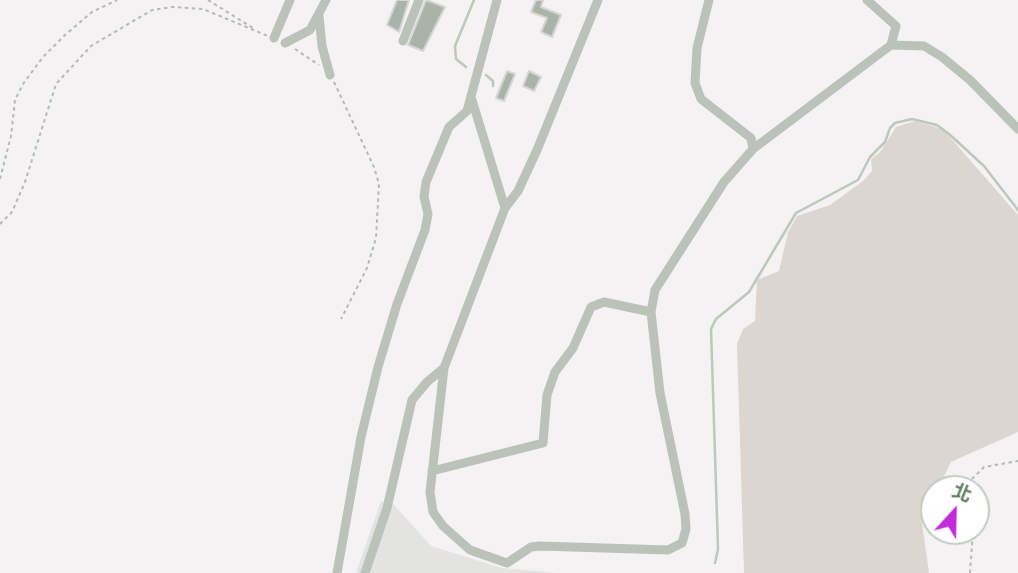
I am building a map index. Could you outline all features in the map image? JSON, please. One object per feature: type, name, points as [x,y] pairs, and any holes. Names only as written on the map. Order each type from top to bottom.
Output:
[{"type":"lane","points":[[274,38],[290,0]]},
{"type":"lane","points":[[285,43],[302,37],[319,16],[326,0]]},
{"type":"lane","points":[[403,41],[419,0]]},
{"type":"lane","points":[[337,573],[361,437],[378,367],[397,304],[425,230],[428,215],[424,197],[426,182],[449,127],[464,116],[497,0]]},
{"type":"lane","points":[[598,0],[537,150],[518,191],[505,208],[444,369],[430,492],[433,512],[455,538],[470,550],[507,563],[531,547],[677,548],[685,538],[685,514],[660,393],[652,312],[655,290],[724,182],[753,149],[891,45],[896,26],[869,0]]},
{"type":"lane","points":[[709,0],[697,48],[695,83],[701,99],[751,138],[753,149]]},
{"type":"lane","points":[[319,16],[322,46],[330,75]]},
{"type":"lane","points":[[891,45],[924,46],[942,57],[970,80],[1018,130]]},
{"type":"lane","points":[[471,96],[505,208]]},
{"type":"lane","points":[[432,471],[543,443],[547,395],[555,372],[573,348],[591,307],[604,302],[652,312]]},
{"type":"lane","points":[[365,573],[387,508],[412,400],[427,382],[444,369]]},
{"type":"path","points":[[0,179],[11,136],[15,100],[23,84],[43,57],[65,35],[92,12],[117,0]]},
{"type":"path","points":[[208,0],[260,33]]},
{"type":"path","points":[[0,224],[12,212],[25,182],[56,84],[91,46],[152,10],[173,7],[203,9],[274,38]]},
{"type":"path","points":[[285,43],[309,57],[330,75],[343,95],[379,184],[376,238],[367,268],[341,319]]},
{"type":"path","points":[[976,475],[984,467],[1018,461]]},
{"type":"path","points":[[970,573],[972,545]]},
{"type":"shaded area","points":[[915,121],[943,129],[1018,215],[1018,432],[951,462],[945,475],[920,475],[920,545],[925,545],[929,573],[744,573],[737,344],[743,329],[755,321],[757,280],[779,271],[788,232],[797,216],[830,205],[863,181],[872,171],[871,159],[880,152],[896,127]]},
{"type":"shaded area","points":[[381,501],[394,505],[431,546],[502,568],[558,573],[356,573]]},
{"type":"building","points":[[397,0],[409,0],[399,32],[387,25]]},
{"type":"building","points":[[426,0],[445,7],[423,51],[408,45]]},
{"type":"building","points":[[536,0],[543,0],[541,7],[561,15],[552,37],[541,32],[547,18],[531,12]]},
{"type":"building","points":[[507,71],[515,74],[504,101],[496,98]]},
{"type":"building","points":[[529,71],[541,77],[534,91],[523,86]]},
{"type":"waterway","points":[[466,67],[456,59],[455,46],[474,0]]},
{"type":"waterway","points":[[486,75],[493,81],[493,86]]},
{"type":"waterway","points":[[715,563],[718,549],[711,329],[716,319],[749,292],[796,213],[858,180],[870,157],[885,142],[890,128],[895,123],[912,119],[937,125],[949,134],[984,166],[1018,210]]}]
